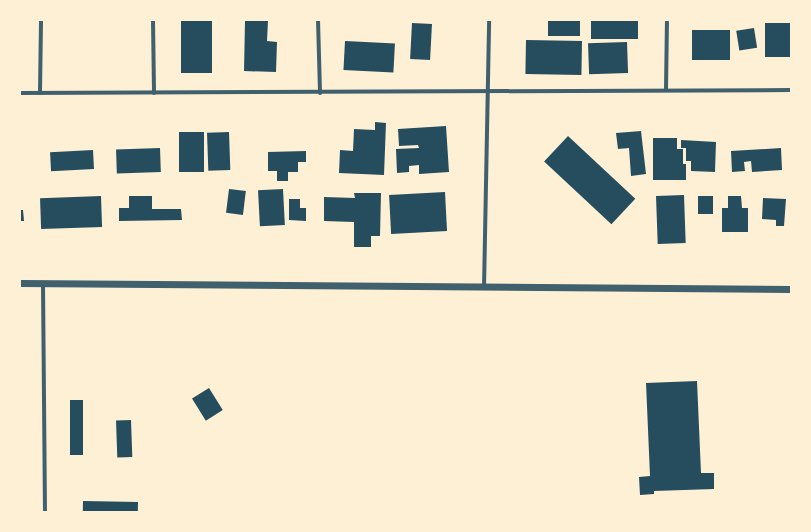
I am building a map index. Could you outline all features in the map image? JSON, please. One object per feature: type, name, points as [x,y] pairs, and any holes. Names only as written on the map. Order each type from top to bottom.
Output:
[{"type":"street","points":[[40,93],[42,20]]},
{"type":"street","points":[[153,20],[154,93]]},
{"type":"street","points":[[318,20],[320,93]]},
{"type":"street","points":[[484,289],[489,20]]},
{"type":"street","points":[[666,90],[667,20]]},
{"type":"street","points":[[20,93],[488,93],[666,90],[791,90]]},
{"type":"street","points":[[20,284],[484,289],[791,289]]},
{"type":"street","points":[[43,284],[45,512]]},
{"type":"building","points":[[181,20],[212,20],[212,73],[181,73]]},
{"type":"building","points":[[548,20],[580,20],[580,36],[548,36]]},
{"type":"building","points":[[591,20],[638,20],[638,39],[591,39]]},
{"type":"building","points":[[245,21],[268,21],[267,41],[277,42],[276,72],[244,71]]},
{"type":"building","points":[[412,23],[432,24],[430,60],[410,59]]},
{"type":"building","points":[[765,23],[791,23],[791,57],[765,57]]},
{"type":"building","points":[[754,28],[757,48],[739,51],[736,31]]},
{"type":"building","points":[[692,30],[730,30],[730,60],[692,60]]},
{"type":"building","points":[[526,40],[582,41],[581,75],[525,74]]},
{"type":"building","points":[[345,41],[395,44],[393,73],[343,70]]},
{"type":"building","points":[[627,42],[628,73],[589,74],[588,43]]},
{"type":"building","points":[[375,122],[386,123],[384,175],[339,173],[340,150],[353,151],[354,129],[375,130]]},
{"type":"building","points":[[446,126],[449,172],[419,174],[419,165],[409,166],[409,172],[397,173],[396,149],[419,148],[418,145],[399,146],[398,129]]},
{"type":"building","points":[[641,131],[646,174],[631,176],[629,148],[618,149],[616,133]]},
{"type":"building","points":[[179,132],[204,132],[204,172],[179,172]]},
{"type":"building","points":[[229,132],[230,170],[208,171],[207,133]]},
{"type":"building","points":[[568,136],[635,199],[611,224],[544,162]]},
{"type":"building","points":[[653,138],[677,138],[677,149],[683,149],[683,164],[686,164],[686,180],[653,180]]},
{"type":"building","points":[[681,140],[716,142],[715,172],[691,171],[691,161],[686,161],[686,148],[681,148]]},
{"type":"building","points":[[160,148],[161,172],[117,174],[116,150]]},
{"type":"building","points":[[781,148],[782,170],[752,172],[751,161],[744,162],[745,171],[732,172],[731,151]]},
{"type":"building","points":[[93,150],[94,169],[51,171],[50,152]]},
{"type":"building","points":[[306,151],[306,162],[298,162],[298,172],[288,172],[288,181],[277,181],[277,171],[268,171],[268,152]]},
{"type":"building","points":[[229,189],[246,191],[243,215],[226,213]]},
{"type":"building","points":[[283,189],[285,225],[260,226],[258,190]]},
{"type":"building","points":[[445,192],[447,231],[391,234],[389,195]]},
{"type":"building","points":[[354,193],[381,193],[380,236],[371,236],[371,247],[354,247],[354,222],[324,221],[324,197],[355,198]]},
{"type":"building","points":[[684,195],[686,243],[658,244],[656,196]]},
{"type":"building","points":[[101,196],[102,227],[41,229],[40,198]]},
{"type":"building","points":[[129,196],[152,196],[152,209],[181,209],[182,220],[119,221],[119,208],[129,208]]},
{"type":"building","points":[[698,196],[713,196],[713,214],[698,214]]},
{"type":"building","points":[[728,196],[741,196],[742,208],[748,208],[748,232],[722,232],[722,208],[728,208]]},
{"type":"building","points":[[763,198],[786,199],[784,226],[776,226],[776,220],[762,219]]},
{"type":"building","points":[[289,199],[300,199],[300,208],[306,208],[306,221],[289,220]]},
{"type":"building","points":[[20,210],[23,210],[24,221],[20,221]]},
{"type":"building","points":[[697,381],[701,473],[714,473],[714,489],[654,491],[654,494],[640,495],[639,477],[650,476],[646,383]]},
{"type":"building","points":[[209,388],[223,410],[206,421],[192,399]]},
{"type":"building","points":[[70,400],[83,400],[83,455],[70,455]]},
{"type":"building","points":[[131,420],[132,457],[117,458],[116,421]]},
{"type":"building","points":[[83,501],[138,502],[138,512],[83,512]]}]
